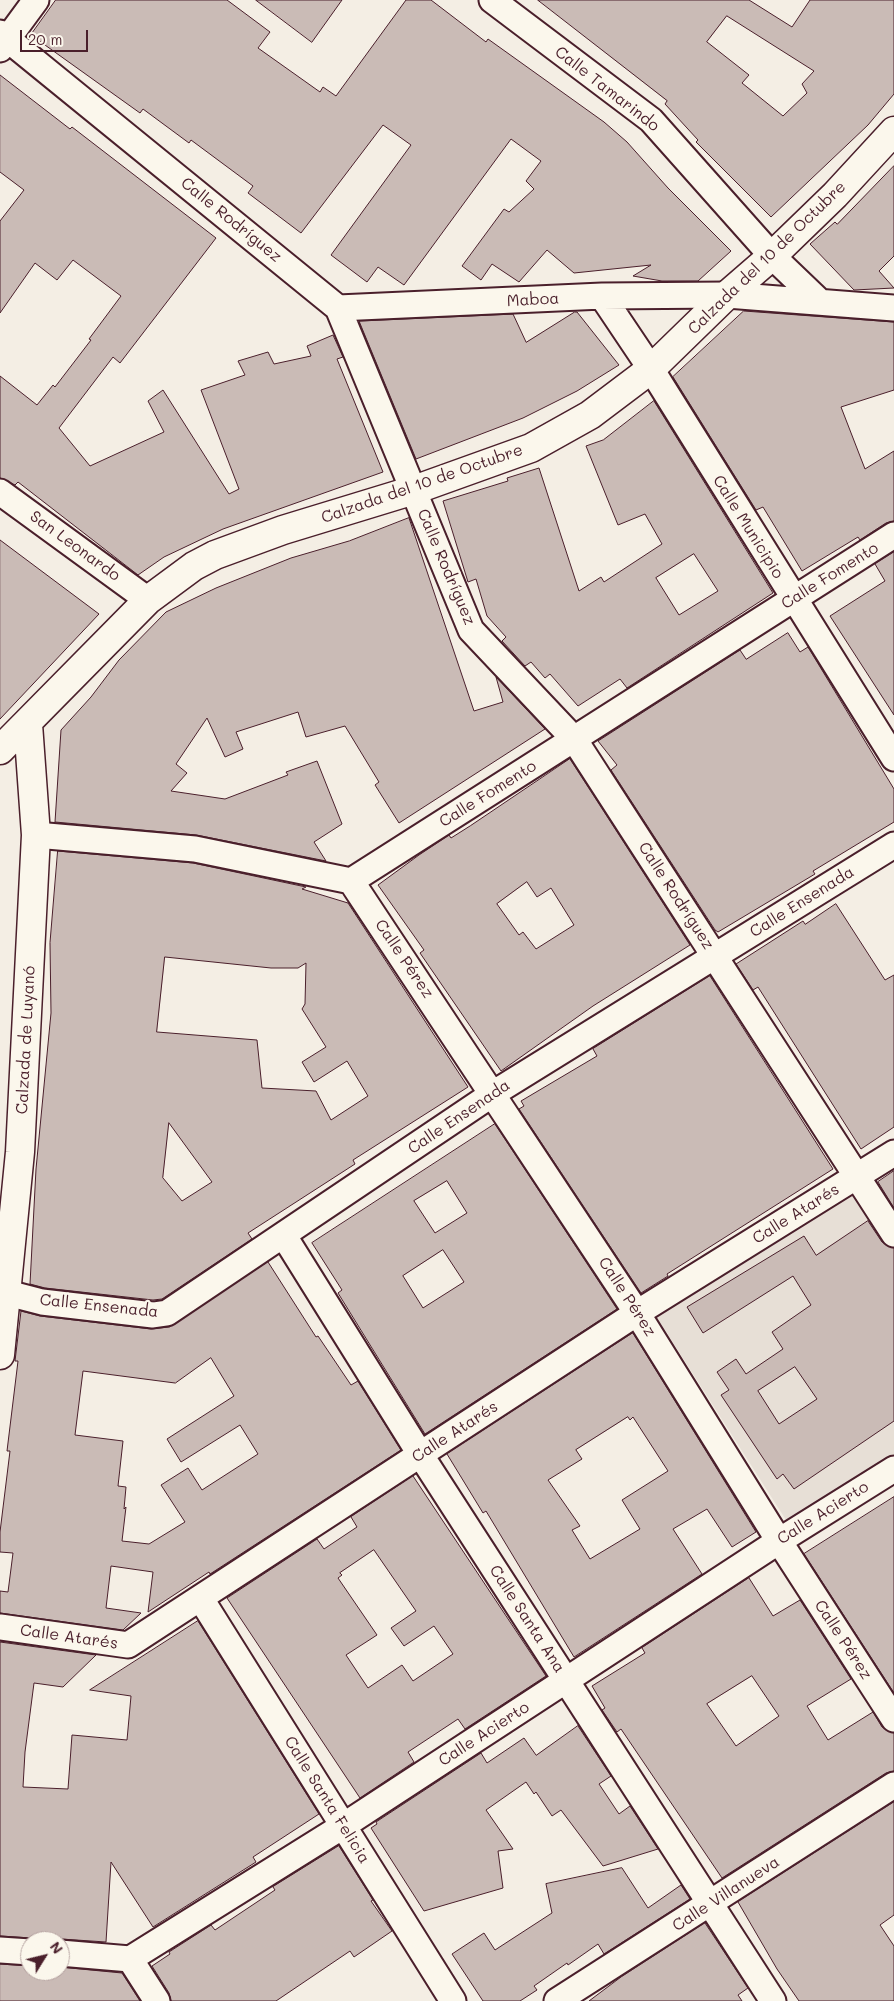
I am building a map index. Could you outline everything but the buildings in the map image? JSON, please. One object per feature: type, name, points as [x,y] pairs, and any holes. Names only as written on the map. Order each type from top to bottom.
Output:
[{"type":"main road","name":"Calzada del 10 de Octubre","points":[[0,750],[28,724],[148,600],[194,566],[283,530],[414,490],[531,448],[590,415],[651,369],[727,294],[772,256],[835,195],[894,130]]},
{"type":"main road","name":"Calzada de Luyanó","points":[[0,1355],[4,1292],[20,1152],[36,835],[28,724]]},
{"type":"street","points":[[3,40],[36,0]]},
{"type":"street","name":"Calle Tamarindo","points":[[492,0],[651,120],[772,256],[819,301]]},
{"type":"street","name":"Calle Rodríguez","points":[[3,40],[338,308],[471,630],[574,739],[894,1234]]},
{"type":"street","name":"Maboa","points":[[338,308],[602,296],[727,294],[894,308]]},
{"type":"street","name":"Calle Municipio","points":[[602,296],[651,369],[793,600],[894,758]]},
{"type":"street","name":"San Leonardo","points":[[0,492],[148,600]]},
{"type":"street","name":"Calle Fomento","points":[[351,881],[894,535]]},
{"type":"street","points":[[36,835],[195,849],[351,881]]},
{"type":"street","name":"Calle Ensenada","points":[[4,1292],[42,1302],[160,1315],[167,1313],[494,1093],[894,845]]},
{"type":"street","name":"Calle Pérez","points":[[351,881],[494,1093],[637,1313],[778,1541],[894,1719]]},
{"type":"street","name":"Calle Atarés","points":[[0,1627],[128,1645],[637,1313],[894,1153]]},
{"type":"street","name":"Calle Santa Ana","points":[[284,1236],[420,1454],[773,2001]]},
{"type":"street","name":"Calle Acierto","points":[[130,1959],[343,1826],[778,1541],[894,1469]]},
{"type":"street","name":"Calle Santa Felicia","points":[[201,1599],[453,2001]]},
{"type":"street","name":"Calle Villanueva","points":[[557,2001],[894,1785]]},
{"type":"street","points":[[0,1950],[20,1951]]},
{"type":"street","points":[[70,1955],[130,1959],[157,2001]]},
{"type":"shaded area","points":[[855,1189],[894,1251],[894,1454],[786,1520],[656,1316]]}]
